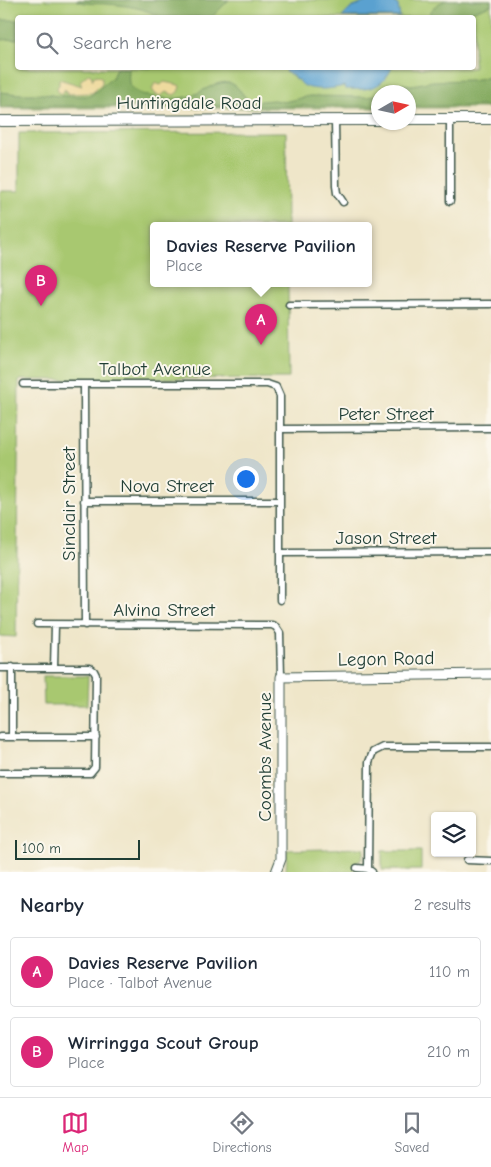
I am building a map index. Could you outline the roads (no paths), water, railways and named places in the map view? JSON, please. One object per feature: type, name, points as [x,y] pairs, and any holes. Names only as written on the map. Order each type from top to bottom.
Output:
[{"type":"main road","points":[[416,119],[491,119]]},
{"type":"main road","name":"Huntingdale Road","points":[[0,120],[371,120]]},
{"type":"street","points":[[450,119],[450,201]]},
{"type":"street","points":[[335,120],[336,186],[337,193],[342,202]]},
{"type":"street","points":[[289,305],[491,304]]},
{"type":"street","name":"Talbot Avenue","points":[[23,384],[267,384],[276,387],[280,396],[280,429]]},
{"type":"street","name":"Sinclair Street","points":[[84,384],[85,625]]},
{"type":"street","name":"Peter Street","points":[[280,429],[491,428]]},
{"type":"street","points":[[280,429],[280,600]]},
{"type":"street","name":"Nova Street","points":[[84,501],[280,501]]},
{"type":"street","name":"Jason Street","points":[[280,553],[491,552]]},
{"type":"street","name":"Alvina Street","points":[[37,624],[268,624],[276,627],[280,633],[281,640]]},
{"type":"street","points":[[54,668],[55,624]]},
{"type":"street","name":"Coombs Avenue","points":[[276,872],[281,859],[281,640]]},
{"type":"street","points":[[0,668],[90,668],[96,675],[96,767],[90,773],[0,773]]},
{"type":"street","points":[[12,668],[12,737]]},
{"type":"street","name":"Legon Road","points":[[281,677],[491,674]]},
{"type":"street","points":[[0,737],[96,737]]},
{"type":"street","points":[[357,868],[370,871],[369,762],[373,752],[383,747],[491,747]]},
{"type":"street","points":[[467,860],[491,861]]},
{"type":"street","points":[[270,872],[276,872]]},
{"type":"water","points":[[370,0],[391,0],[398,5],[400,15],[344,15],[351,8]]},
{"type":"water","points":[[286,70],[391,70],[378,85],[371,85],[371,88],[367,89],[345,89],[344,86],[326,89],[307,87],[285,72]]},
{"type":"place","name":"Wirringga Scout Group","points":[[41,306]]},
{"type":"place","name":"Davies Reserve Pavilion","points":[[261,345]]}]
